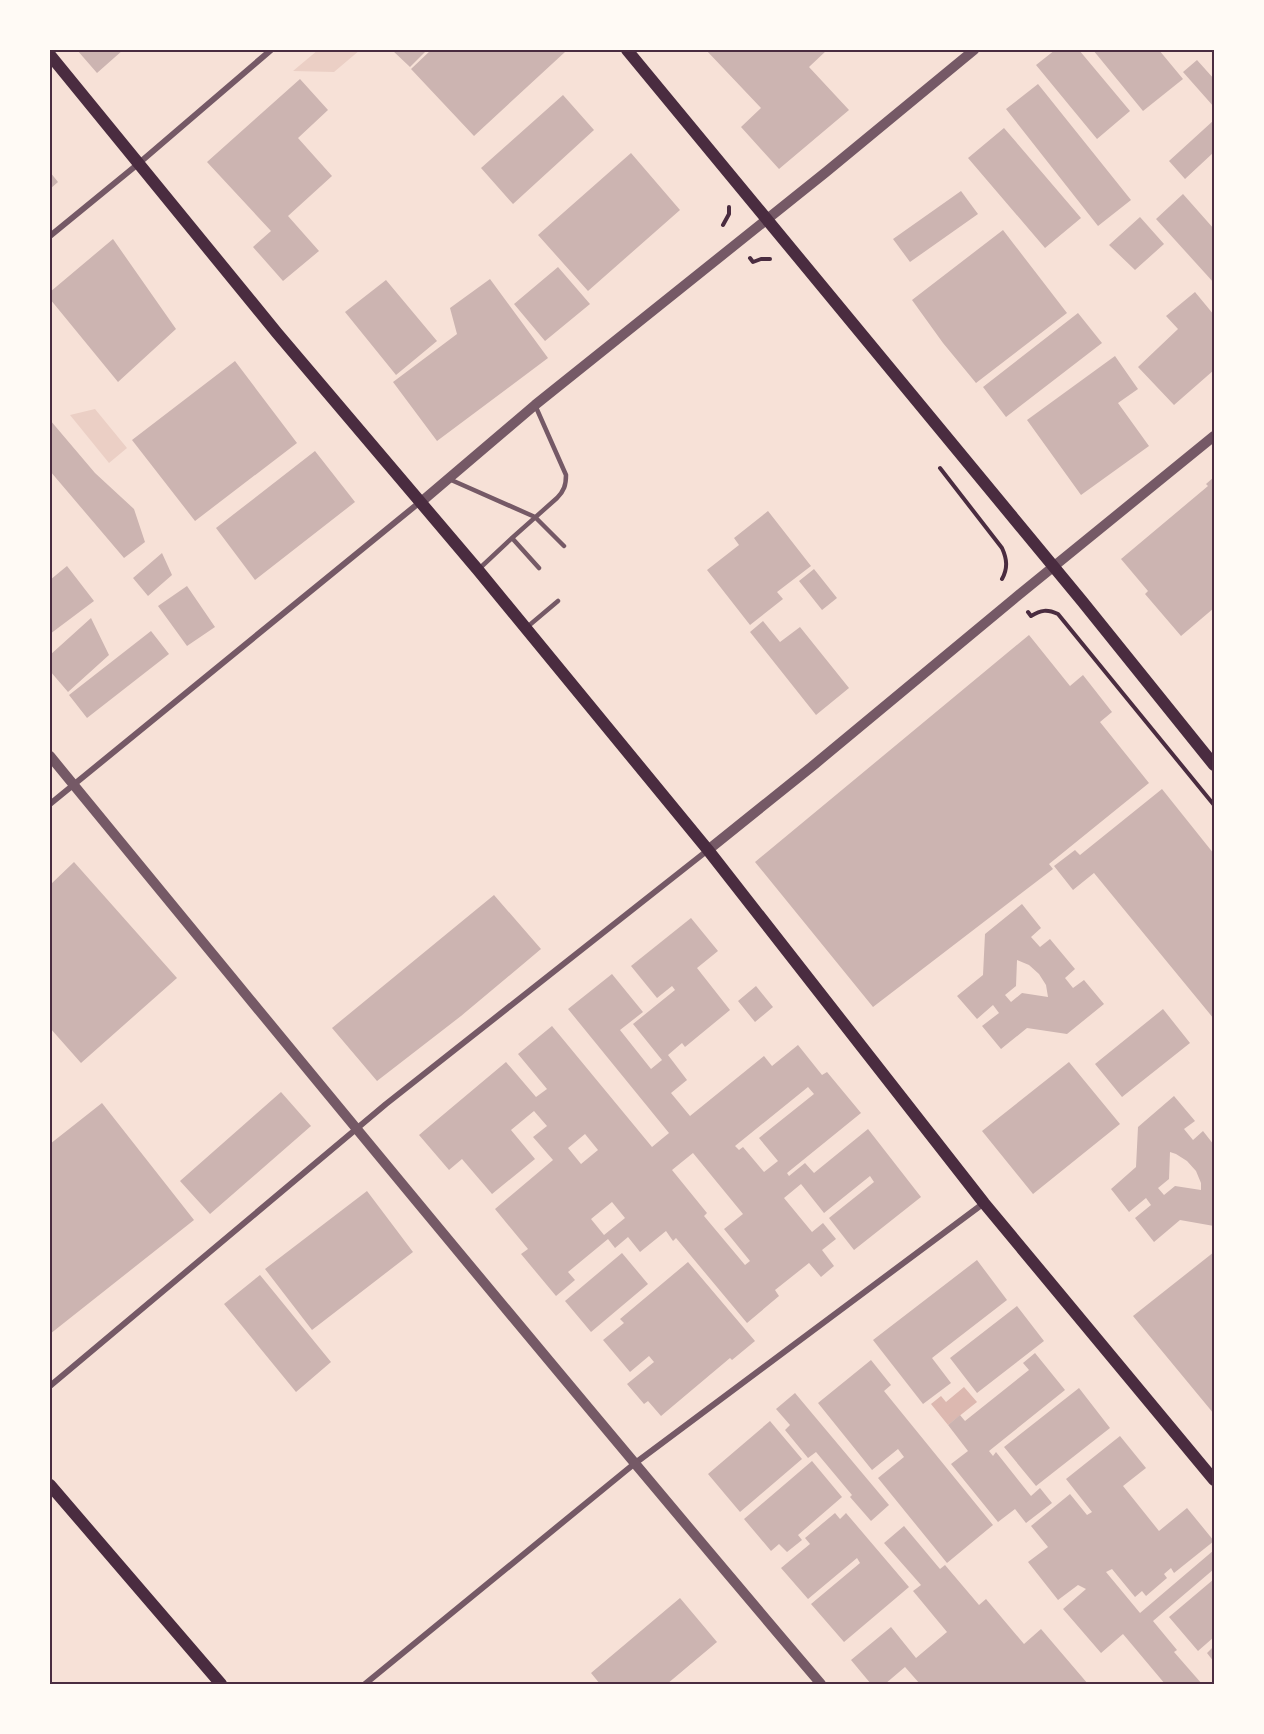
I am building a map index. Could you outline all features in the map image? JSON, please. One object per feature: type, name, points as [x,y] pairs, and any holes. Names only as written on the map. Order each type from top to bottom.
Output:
[{"type":"main road","points":[[627,50],[1215,765]]},
{"type":"main road","points":[[50,55],[284,342],[478,570],[708,850],[984,1203],[1215,1480]]},
{"type":"main road","points":[[50,1485],[221,1684]]},
{"type":"street","points":[[50,236],[271,50]]},
{"type":"street","points":[[50,804],[449,479],[535,405],[826,172],[974,50]]},
{"type":"street","points":[[50,1386],[396,1097],[815,764],[1215,436]]},
{"type":"street","points":[[50,756],[356,1130],[820,1684]]},
{"type":"street","points":[[365,1684],[634,1464],[984,1203]]},
{"type":"lane","points":[[478,570],[563,492],[566,485],[566,475],[535,405]]},
{"type":"lane","points":[[449,479],[535,517],[564,546]]},
{"type":"lane","points":[[512,538],[539,567]]},
{"type":"lane","points":[[525,629],[558,601]]},
{"type":"path","points":[[1002,548],[1007,565],[1001,582],[1031,616],[1038,611],[1047,610],[1058,614],[1215,805]]},
{"type":"shaded area","points":[[318,50],[360,50],[334,72],[293,71]]},
{"type":"shaded area","points":[[95,409],[127,448],[109,463],[70,415]]},
{"type":"shaded area","points":[[964,1387],[977,1402],[948,1425],[931,1404],[941,1396],[946,1402]]},
{"type":"building","points":[[77,50],[123,50],[97,73]]},
{"type":"building","points":[[392,50],[427,50],[410,67]]},
{"type":"building","points":[[431,50],[563,50],[565,52],[474,136],[411,69]]},
{"type":"building","points":[[706,50],[827,50],[809,67],[849,110],[779,169],[741,127],[761,108]]},
{"type":"building","points":[[1055,50],[1079,50],[1130,111],[1097,139],[1036,65]]},
{"type":"building","points":[[1093,50],[1159,50],[1183,79],[1143,111]]},
{"type":"building","points":[[1197,60],[1214,79],[1214,107],[1183,72]]},
{"type":"building","points":[[300,79],[328,110],[298,138],[332,176],[288,216],[319,251],[283,281],[253,247],[271,231],[207,162]]},
{"type":"building","points":[[1038,84],[1131,200],[1098,226],[1006,109]]},
{"type":"building","points":[[563,95],[594,130],[513,204],[481,168]]},
{"type":"building","points":[[1214,120],[1214,152],[1185,179],[1169,161]]},
{"type":"building","points":[[1004,128],[1081,218],[1045,248],[968,158]]},
{"type":"building","points":[[631,153],[680,210],[588,291],[538,235]]},
{"type":"building","points":[[50,172],[58,182],[50,189]]},
{"type":"building","points":[[961,191],[978,214],[910,262],[893,239]]},
{"type":"building","points":[[1183,194],[1214,229],[1214,283],[1156,219]]},
{"type":"building","points":[[1140,217],[1164,244],[1135,270],[1109,245]]},
{"type":"building","points":[[1003,230],[1067,313],[976,383],[912,300]]},
{"type":"building","points":[[113,239],[176,329],[118,382],[50,299],[50,292]]},
{"type":"building","points":[[558,267],[590,304],[545,341],[514,304]]},
{"type":"building","points":[[490,279],[548,358],[437,441],[393,382],[457,334],[450,308]]},
{"type":"building","points":[[386,280],[437,341],[396,375],[345,312]]},
{"type":"building","points":[[1195,292],[1214,315],[1214,370],[1174,405],[1138,367],[1178,329],[1166,316]]},
{"type":"building","points":[[1078,313],[1102,343],[1006,417],[983,387]]},
{"type":"building","points":[[1115,356],[1138,389],[1118,403],[1149,446],[1081,495],[1027,420]]},
{"type":"building","points":[[235,361],[297,443],[195,521],[132,440]]},
{"type":"building","points":[[50,420],[95,473],[134,509],[145,542],[124,558],[50,471]]},
{"type":"building","points":[[315,451],[355,502],[255,580],[216,528]]},
{"type":"building","points":[[1214,477],[1214,608],[1181,636],[1145,594],[1148,591],[1121,559],[1208,486],[1206,484]]},
{"type":"building","points":[[768,511],[811,566],[777,592],[783,599],[750,625],[707,570],[739,545],[734,538]]},
{"type":"building","points":[[162,553],[172,575],[148,596],[133,578]]},
{"type":"building","points":[[67,566],[94,601],[50,634],[50,580]]},
{"type":"building","points":[[814,569],[837,598],[822,610],[799,581]]},
{"type":"building","points":[[187,586],[215,627],[187,646],[158,606]]},
{"type":"building","points":[[91,618],[109,655],[68,692],[50,671],[50,655]]},
{"type":"building","points":[[763,621],[780,642],[800,627],[849,688],[816,715],[750,632]]},
{"type":"building","points":[[151,631],[169,654],[87,718],[69,695]]},
{"type":"building","points":[[1029,635],[1070,686],[1083,675],[1112,712],[1100,722],[1149,783],[1049,864],[1053,869],[873,1007],[755,862]]},
{"type":"building","points":[[1162,789],[1214,854],[1214,1019],[1094,873],[1073,890],[1054,866],[1075,850],[1080,855]]},
{"type":"building","points":[[74,862],[177,978],[81,1063],[50,1028],[50,885]]},
{"type":"building","points":[[494,895],[541,949],[461,1016],[377,1081],[332,1028]]},
{"type":"building","points":[[1022,904],[1041,928],[1031,937],[1040,947],[1050,939],[1075,969],[1065,978],[1073,988],[1084,980],[1104,1004],[1067,1034],[1027,1028],[1001,1049],[982,1026],[999,1013],[993,1005],[977,1019],[957,996],[983,975],[985,934]],"holes":[[[1017,960],[1029,965],[1046,985],[1048,997],[1022,993],[1011,1002],[1005,995],[1016,986]]]},
{"type":"building","points":[[691,918],[718,951],[697,968],[730,1010],[685,1047],[682,1043],[668,1055],[687,1080],[671,1093],[690,1116],[764,1056],[772,1066],[798,1045],[822,1075],[827,1072],[861,1113],[787,1173],[789,1176],[805,1163],[814,1173],[868,1129],[921,1197],[854,1250],[829,1218],[874,1182],[870,1176],[824,1213],[801,1184],[784,1198],[812,1232],[823,1223],[836,1239],[822,1250],[834,1266],[821,1277],[809,1263],[775,1290],[779,1296],[747,1323],[676,1238],[673,1241],[666,1231],[640,1252],[628,1237],[615,1248],[608,1239],[568,1272],[575,1280],[556,1296],[521,1254],[528,1249],[495,1209],[553,1160],[533,1137],[547,1126],[534,1111],[511,1130],[535,1159],[492,1194],[462,1159],[449,1170],[419,1135],[506,1062],[536,1097],[547,1089],[518,1054],[552,1026],[652,1147],[669,1133],[568,1009],[612,974],[643,1012],[620,1030],[651,1069],[662,1060],[633,1024],[675,990],[672,986],[657,998],[631,966]],"holes":[[[808,1087],[814,1094],[759,1138],[778,1161],[764,1172],[743,1147],[739,1150],[735,1146]],[[585,1134],[598,1150],[581,1164],[568,1148]],[[693,1153],[743,1214],[724,1229],[750,1261],[745,1265],[704,1216],[707,1213],[672,1170]],[[612,1202],[625,1218],[604,1235],[591,1219]]]},
{"type":"building","points":[[756,986],[773,1007],[755,1022],[738,1001]]},
{"type":"building","points":[[1163,1009],[1190,1043],[1122,1097],[1095,1064]]},
{"type":"building","points":[[1069,1062],[1120,1124],[1033,1194],[982,1131]]},
{"type":"building","points":[[281,1092],[311,1126],[210,1214],[180,1181]]},
{"type":"building","points":[[1174,1096],[1195,1121],[1184,1129],[1193,1140],[1203,1131],[1214,1145],[1214,1226],[1180,1220],[1154,1242],[1135,1218],[1151,1205],[1146,1198],[1129,1212],[1111,1189],[1136,1167],[1138,1127]],"holes":[[[1170,1152],[1176,1154],[1196,1171],[1201,1190],[1175,1186],[1164,1195],[1158,1188],[1169,1179]]]},
{"type":"building","points":[[102,1103],[194,1220],[50,1334],[50,1144]]},
{"type":"building","points":[[367,1191],[413,1252],[312,1330],[265,1269]]},
{"type":"building","points":[[1214,1252],[1214,1414],[1133,1316]]},
{"type":"building","points":[[622,1253],[648,1284],[591,1332],[565,1301]]},
{"type":"building","points":[[977,1260],[1007,1300],[932,1358],[951,1383],[923,1404],[873,1340]]},
{"type":"building","points":[[688,1262],[755,1341],[732,1360],[730,1358],[661,1416],[648,1401],[644,1404],[627,1384],[654,1362],[649,1356],[630,1372],[603,1340],[624,1323],[620,1319]]},
{"type":"building","points":[[260,1275],[331,1362],[296,1392],[224,1304]]},
{"type":"building","points":[[1017,1306],[1044,1341],[977,1393],[950,1358]]},
{"type":"building","points":[[1035,1353],[1065,1390],[989,1451],[993,1456],[996,1452],[1031,1496],[1040,1488],[1052,1503],[1026,1523],[1015,1509],[998,1522],[951,1464],[968,1451],[948,1425],[960,1415],[965,1421],[1029,1370],[1023,1363]]},
{"type":"building","points":[[871,1360],[891,1385],[884,1391],[993,1525],[947,1563],[878,1478],[904,1457],[898,1449],[872,1470],[818,1403]]},
{"type":"building","points":[[1079,1388],[1110,1428],[1036,1486],[1004,1447]]},
{"type":"building","points":[[795,1393],[889,1505],[871,1521],[816,1452],[808,1458],[785,1430],[790,1425],[776,1409]]},
{"type":"building","points":[[770,1421],[802,1459],[740,1512],[708,1474]]},
{"type":"building","points":[[1120,1436],[1146,1468],[1123,1486],[1159,1531],[1187,1508],[1214,1541],[1174,1573],[1171,1568],[1164,1574],[1167,1578],[1146,1596],[1142,1591],[1135,1597],[1112,1569],[1106,1572],[1140,1613],[1214,1550],[1214,1569],[1153,1621],[1177,1650],[1174,1652],[1202,1684],[1165,1684],[1123,1634],[1101,1653],[1063,1609],[1086,1589],[1078,1585],[1058,1600],[1028,1562],[1048,1547],[1031,1526],[1070,1494],[1087,1515],[1092,1512],[1066,1479]]},
{"type":"building","points":[[812,1461],[842,1497],[798,1535],[802,1540],[787,1552],[779,1544],[771,1551],[744,1519]]},
{"type":"building","points":[[835,1513],[840,1519],[846,1513],[909,1587],[844,1642],[811,1604],[860,1563],[857,1558],[808,1599],[781,1568],[810,1544],[805,1538]]},
{"type":"building","points":[[904,1526],[940,1569],[945,1565],[979,1605],[986,1599],[1024,1644],[1041,1629],[1088,1684],[920,1684],[905,1667],[885,1684],[871,1684],[851,1660],[891,1627],[916,1658],[947,1632],[913,1591],[921,1585],[884,1543]]},
{"type":"building","points":[[1214,1579],[1214,1637],[1198,1651],[1169,1617]]},
{"type":"building","points":[[680,1598],[717,1642],[667,1684],[600,1684],[591,1673]]},
{"type":"building","points":[[1214,1646],[1214,1662],[1207,1653]]}]
